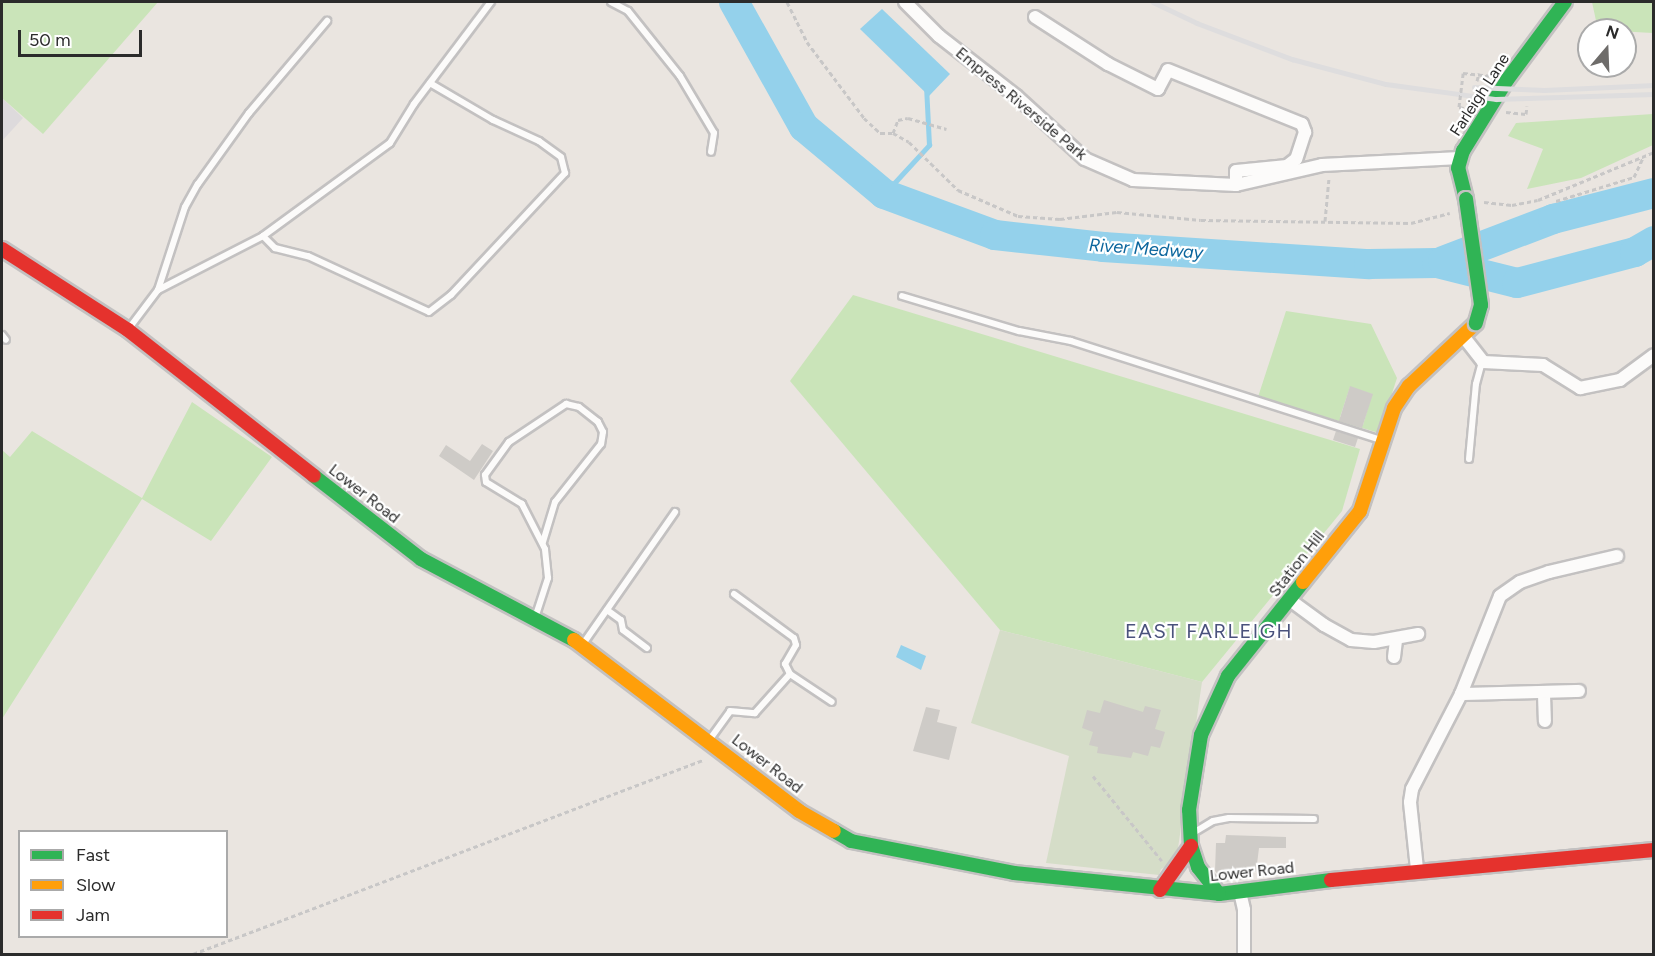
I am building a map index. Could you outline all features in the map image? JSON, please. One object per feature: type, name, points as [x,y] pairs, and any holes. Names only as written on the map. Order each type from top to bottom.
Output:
[{"type":"main road","name":"Farleigh Lane","points":[[1476,323],[1481,305],[1460,158],[1507,80],[1565,2]]},
{"type":"main road","name":"Lower Road","points":[[2,249],[128,330],[421,559],[536,616],[583,645],[799,811],[852,841],[1014,873],[1160,890],[1219,894],[1417,869],[1653,850]]},
{"type":"main road","name":"Station Hill","points":[[1219,894],[1204,878],[1190,840],[1191,788],[1201,735],[1213,703],[1228,676],[1360,511],[1386,441],[1394,408],[1408,386],[1476,323]]},
{"type":"main road","points":[[1160,890],[1172,874],[1190,840]]},
{"type":"street","name":"Empress Riverside Park","points":[[905,2],[939,36],[1016,96],[1085,159],[1133,180],[1236,185],[1329,165],[1460,158]]},
{"type":"street","points":[[1035,17],[1108,64],[1158,89],[1168,70],[1302,124],[1305,132],[1296,159],[1287,166],[1236,171],[1236,185]]},
{"type":"street","points":[[1463,336],[1483,362],[1543,365],[1557,377],[1580,388],[1620,380],[1653,355]]},
{"type":"street","points":[[1417,869],[1410,802],[1412,789],[1461,694],[1500,596],[1520,582],[1549,572],[1617,556]]},
{"type":"street","points":[[1290,600],[1324,626],[1351,640],[1396,640],[1418,634]]},
{"type":"street","points":[[1394,657],[1396,640]]},
{"type":"street","points":[[1461,694],[1544,695],[1578,691]]},
{"type":"street","points":[[1544,695],[1545,721]]},
{"type":"street","points":[[1240,892],[1244,910],[1244,954]]},
{"type":"lane","points":[[158,290],[263,236],[390,143],[430,83],[491,2]]},
{"type":"lane","points":[[611,2],[628,11],[680,76],[714,133],[711,152]]},
{"type":"lane","points":[[128,330],[158,290],[185,207],[198,184],[249,113],[327,21]]},
{"type":"lane","points":[[263,236],[275,248],[308,256],[429,312],[451,295],[565,173],[561,157],[539,141],[493,120],[430,83]]},
{"type":"lane","points":[[902,296],[1019,332],[1071,341],[1386,441]]},
{"type":"lane","points":[[1470,459],[1476,384],[1483,362]]},
{"type":"lane","points":[[536,616],[548,578],[543,542],[522,504],[486,482],[485,475],[509,442],[566,404],[579,407],[598,422],[603,432],[601,444],[555,502],[543,542]]},
{"type":"lane","points":[[583,645],[675,512]]},
{"type":"lane","points":[[734,594],[794,638],[796,645],[786,664],[790,674],[831,702]]},
{"type":"lane","points":[[607,610],[621,620],[623,630],[647,648]]},
{"type":"lane","points":[[709,740],[730,711],[755,713],[790,674]]},
{"type":"lane","points":[[1190,840],[1213,821],[1229,818],[1314,819]]},
{"type":"path","points":[[787,2],[807,42],[864,118],[880,132],[893,133],[909,142],[932,161],[944,180],[958,190],[994,208],[1028,218],[1060,219],[1117,212],[1201,220],[1411,223],[1467,203],[1512,205],[1538,200],[1653,152]]},
{"type":"path","points":[[1458,107],[1463,73],[1479,73],[1477,81]]},
{"type":"path","points":[[1517,114],[1526,114],[1527,106]]},
{"type":"path","points":[[893,133],[898,120],[908,118],[946,129]]},
{"type":"path","points":[[1556,201],[1634,177],[1645,154]]},
{"type":"path","points":[[1325,221],[1329,165]]},
{"type":"path","points":[[193,954],[724,752]]},
{"type":"path","points":[[1093,776],[1172,874]]},
{"type":"shaded area","points":[[2,98],[23,118],[2,141]]},
{"type":"green space","points":[[2,2],[158,2],[43,134],[2,98]]},
{"type":"green space","points":[[1592,2],[1653,2],[1653,33],[1637,32],[1637,18],[1595,18]]},
{"type":"green space","points":[[1653,114],[1653,145],[1581,178],[1527,189],[1543,149],[1508,136],[1516,123]]},
{"type":"green space","points":[[853,295],[1360,449],[1342,511],[1202,682],[1000,630],[790,381]]},
{"type":"green space","points":[[1286,311],[1371,324],[1397,378],[1379,433],[1258,397]],"holes":[[[1350,387],[1372,394],[1363,425],[1340,417]]]},
{"type":"green space","points":[[192,402],[272,457],[211,541],[142,499],[2,719],[2,450],[10,457],[32,431],[142,498]]},
{"type":"green space","points":[[1000,630],[1202,682],[1176,862],[1161,869],[1159,875],[1046,863],[1069,756],[971,723]]},
{"type":"water","points":[[882,9],[950,74],[929,96],[860,29]]},
{"type":"water","points":[[901,645],[926,656],[921,670],[896,657]]},
{"type":"building","points":[[1350,386],[1373,394],[1362,428],[1339,421]]},
{"type":"building","points":[[1336,431],[1358,438],[1355,447],[1333,440]]},
{"type":"building","points":[[482,444],[493,451],[474,480],[439,456],[446,445],[470,461]]},
{"type":"building","points":[[1104,700],[1143,712],[1145,706],[1161,710],[1155,729],[1165,732],[1160,748],[1151,746],[1148,756],[1133,752],[1131,758],[1097,753],[1098,747],[1089,745],[1093,732],[1082,728],[1087,710],[1100,713]]},
{"type":"building","points":[[926,707],[940,710],[937,722],[957,727],[949,760],[913,751]]},
{"type":"building","points":[[1226,835],[1286,837],[1286,848],[1259,848],[1256,872],[1248,872],[1248,879],[1224,882],[1215,871],[1216,843],[1225,843]]},
{"type":"waterway","name":"River Medway","points":[[734,2],[804,127],[884,194],[995,235],[1103,247],[1369,264],[1437,263],[1517,283],[1635,252],[1654,241]]},
{"type":"waterway","points":[[884,194],[929,145],[926,86]]},
{"type":"waterway","points":[[1443,261],[1553,219],[1654,193]]},
{"type":"railway","points":[[1153,2],[1197,23],[1292,59],[1386,84],[1496,99],[1654,94]]},
{"type":"railway","points":[[1474,87],[1544,90],[1654,85]]},
{"type":"traffic: fast","points":[[1466,199],[1458,168],[1463,151],[1507,80],[1565,2]]},
{"type":"traffic: fast","points":[[1466,199],[1481,305],[1476,323]]},
{"type":"traffic: fast","points":[[314,476],[421,559],[574,640]]},
{"type":"traffic: fast","points":[[1219,894],[1198,867],[1191,846],[1189,810],[1201,735],[1228,676],[1303,582]]},
{"type":"traffic: fast","points":[[834,831],[851,841],[1014,873],[1219,894],[1331,880]]},
{"type":"traffic: slow","points":[[1303,582],[1360,511],[1394,408],[1409,386],[1476,323]]},
{"type":"traffic: slow","points":[[574,640],[799,811],[834,831]]},
{"type":"traffic: jam","points":[[2,249],[128,330],[314,476]]},
{"type":"traffic: jam","points":[[1160,890],[1191,846]]},
{"type":"traffic: jam","points":[[1331,880],[1654,850]]},
{"type":"district","name":"EAST FARLEIGH","points":[[1209,631]]}]
